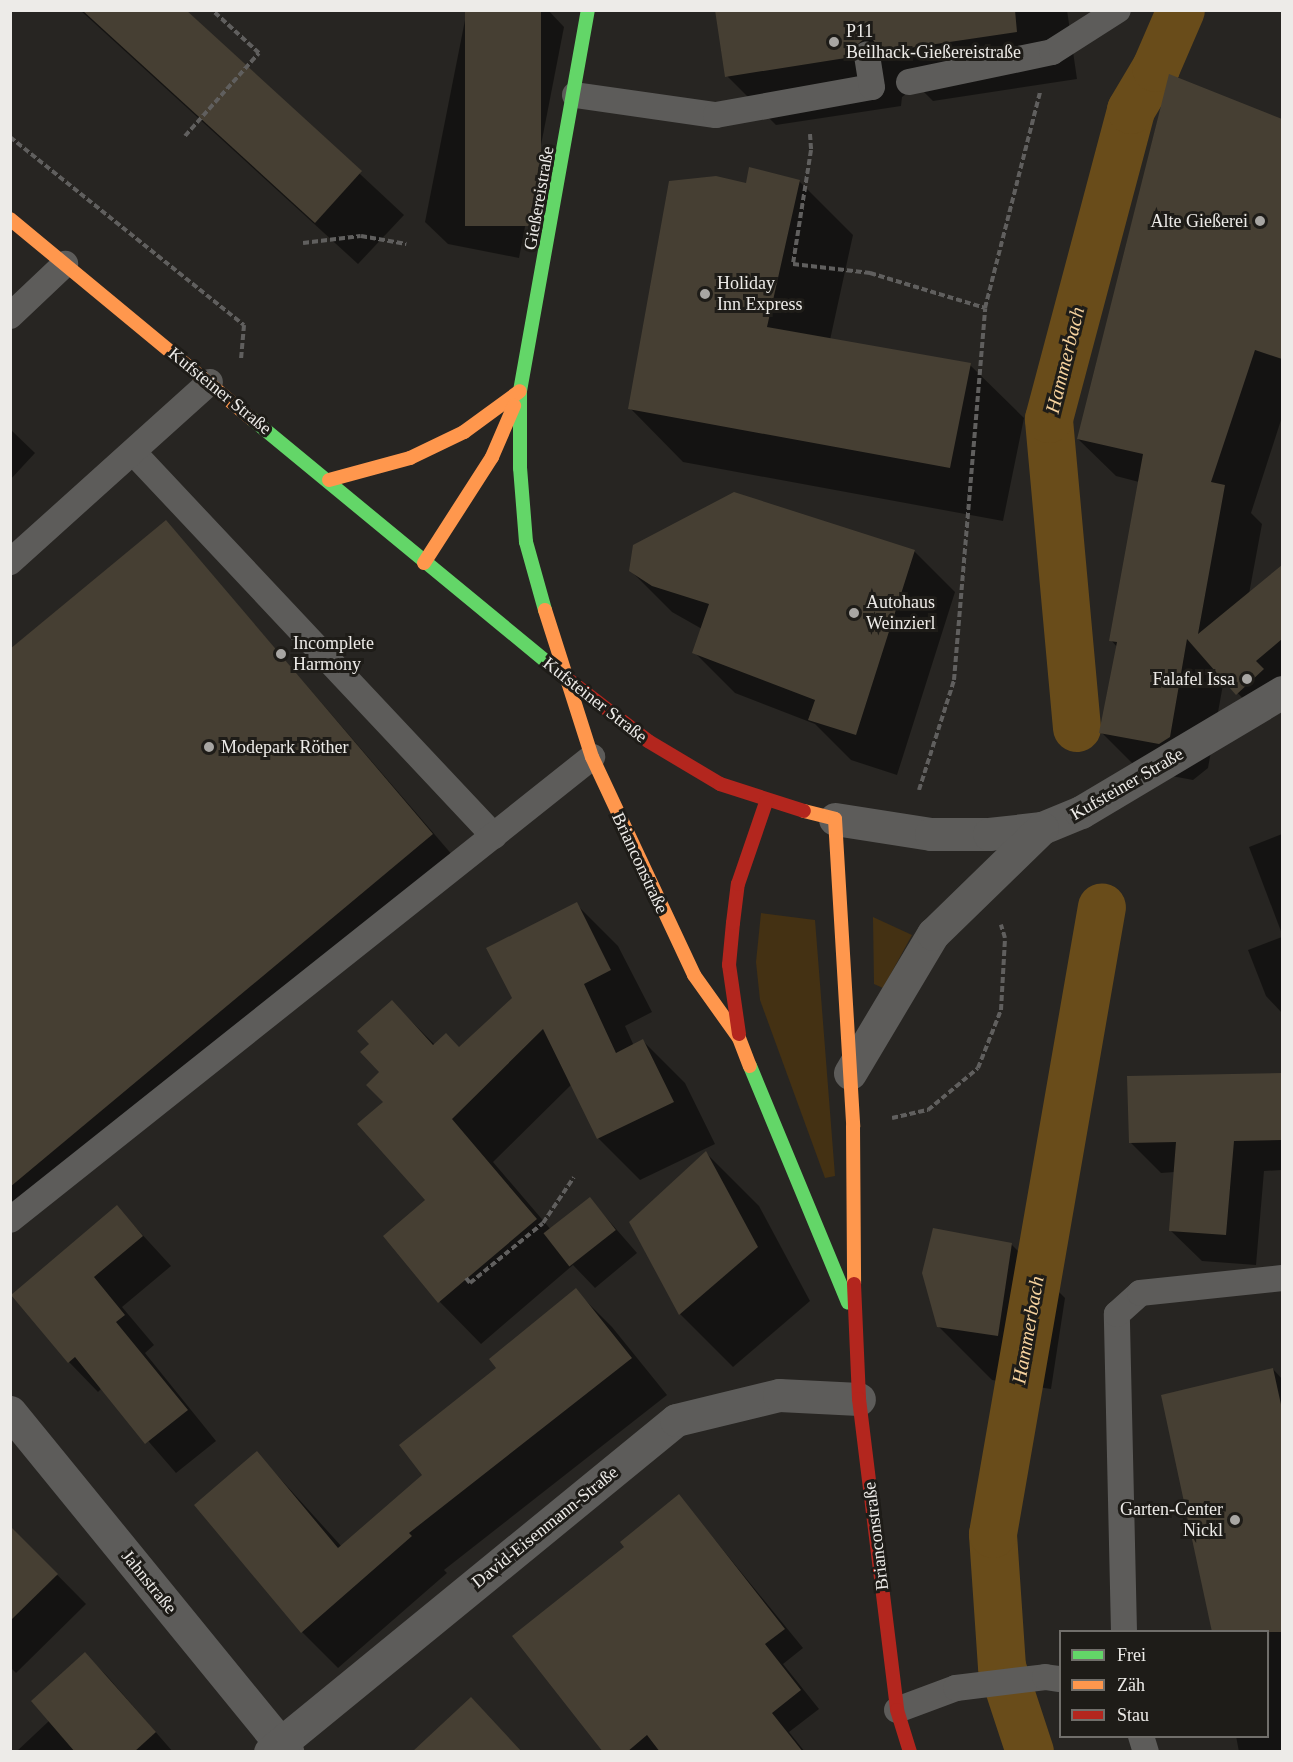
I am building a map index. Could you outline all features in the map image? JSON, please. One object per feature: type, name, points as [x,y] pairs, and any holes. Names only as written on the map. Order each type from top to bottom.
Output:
[{"type":"main road","name":"Gießereistraße","points":[[564,677],[526,542],[519,468],[520,391],[575,95],[588,10]]},
{"type":"main road","name":"Kufsteiner Straße","points":[[10,219],[329,480],[424,563],[564,677],[648,741],[720,784],[766,802],[835,819]]},
{"type":"main road","name":"Gießereistraße","points":[[424,563],[492,458],[520,391]]},
{"type":"main road","points":[[329,480],[410,458],[464,432],[520,391]]},
{"type":"main road","name":"Brianconstraße","points":[[564,677],[592,757],[694,975],[739,1038],[854,1319]]},
{"type":"main road","name":"Brianconstraße","points":[[739,1038],[729,965],[733,922],[738,884],[766,802]]},
{"type":"main road","name":"Brianconstraße","points":[[835,819],[853,1126],[854,1319],[859,1399],[897,1710],[910,1752]]},
{"type":"street","name":"Kufsteiner Straße","points":[[835,819],[907,831],[988,834],[1042,828],[1081,812],[1282,692]]},
{"type":"street","points":[[850,1073],[933,934],[1042,828]]},
{"type":"street","name":"David-Eisenmann-Straße","points":[[279,1749],[676,1420],[779,1395],[859,1399]]},
{"type":"street","name":"Jahnstraße","points":[[10,1412],[279,1749]]},
{"type":"lane","points":[[909,82],[1052,52],[1118,10]]},
{"type":"lane","points":[[575,95],[716,115],[872,87],[867,54]]},
{"type":"lane","points":[[10,316],[65,264]]},
{"type":"lane","points":[[10,562],[210,382]]},
{"type":"lane","points":[[133,452],[494,836]]},
{"type":"lane","points":[[10,1220],[592,757]]},
{"type":"lane","points":[[1124,1630],[1117,1314],[1140,1293],[1282,1278]]},
{"type":"lane","points":[[897,1710],[956,1688],[1053,1678]]},
{"type":"path","points":[[184,136],[259,53],[212,10]]},
{"type":"path","points":[[907,831],[954,680],[985,308],[1027,134],[1052,52]]},
{"type":"path","points":[[806,99],[811,150],[793,264],[870,273],[985,308]]},
{"type":"path","points":[[10,137],[244,325],[236,405]]},
{"type":"path","points":[[303,243],[361,236],[406,244]]},
{"type":"path","points":[[853,1126],[928,1110],[978,1068],[1001,1010],[1005,938],[986,882]]},
{"type":"path","points":[[466,1278],[470,1283],[543,1223],[574,1177]]},
{"type":"shaded area","points":[[761,913],[815,920],[835,1176],[825,1178],[760,1000],[756,962]]},
{"type":"shaded area","points":[[873,917],[912,935],[883,988],[874,984]]},
{"type":"building","points":[[82,10],[186,10],[362,171],[315,223]]},
{"type":"building","points":[[465,10],[541,10],[541,226],[465,226]]},
{"type":"building","name":"P11 Beilhack-Gießereistraße","points":[[715,10],[1015,10],[1017,32],[882,52],[873,40],[864,39],[853,48],[852,57],[725,77]]},
{"type":"building","points":[[1169,74],[1282,119],[1282,359],[1255,350],[1211,482],[1225,485],[1198,634],[1282,565],[1282,639],[1256,661],[1264,669],[1236,695],[1187,639],[1170,737],[1159,744],[1099,733],[1117,642],[1109,641],[1143,454],[1077,439]]},
{"type":"building","name":"Holiday Inn Express","points":[[749,167],[800,180],[767,327],[971,363],[950,468],[628,409],[669,181],[716,176],[746,183]]},
{"type":"building","name":"Autohaus Weinzierl","points":[[734,492],[915,550],[856,735],[808,720],[815,700],[692,653],[709,604],[652,586],[629,571],[633,545]]},
{"type":"building","points":[[166,520],[433,834],[10,1187],[10,649]]},
{"type":"building","points":[[577,902],[611,970],[584,984],[616,1053],[643,1039],[674,1102],[597,1139],[543,1029],[452,1119],[537,1219],[438,1303],[383,1236],[425,1200],[357,1124],[383,1102],[366,1085],[379,1072],[360,1052],[369,1044],[357,1031],[392,1000],[433,1045],[446,1033],[459,1047],[512,998],[486,948]]},
{"type":"building","points":[[1282,1073],[1282,1140],[1234,1141],[1226,1235],[1169,1231],[1176,1142],[1129,1143],[1127,1076]]},
{"type":"building","points":[[706,1151],[758,1247],[679,1315],[629,1222]]},
{"type":"building","points":[[590,1197],[616,1230],[569,1266],[544,1233]]},
{"type":"building","points":[[117,1205],[143,1236],[94,1277],[125,1315],[116,1322],[188,1410],[145,1444],[75,1357],[68,1363],[11,1295]]},
{"type":"building","points":[[933,1228],[1012,1243],[998,1336],[937,1327],[922,1273]]},
{"type":"building","points":[[576,1288],[632,1358],[409,1533],[412,1536],[301,1633],[194,1505],[257,1451],[338,1548],[422,1475],[399,1445],[496,1368],[489,1359]]},
{"type":"building","name":"Garten-Center Nickl","points":[[1273,1368],[1282,1409],[1282,1632],[1212,1630],[1161,1395]]},
{"type":"building","points":[[679,1494],[785,1629],[765,1644],[801,1690],[772,1713],[803,1752],[660,1752],[647,1735],[627,1752],[603,1752],[512,1636],[624,1547],[620,1542]]},
{"type":"building","points":[[10,1526],[58,1574],[10,1621]]},
{"type":"building","points":[[85,1652],[156,1732],[134,1752],[75,1752],[31,1701]]},
{"type":"building","points":[[471,1697],[522,1752],[412,1752]]},
{"type":"waterway","name":"Hammerbach","points":[[1077,728],[1049,419],[1131,110],[1156,68],[1181,10]]},
{"type":"waterway","name":"Hammerbach","points":[[1030,1752],[1002,1667],[993,1534],[1102,907]]},
{"type":"traffic: fast","points":[[545,610],[526,542],[520,468],[520,391],[588,10]]},
{"type":"traffic: fast","points":[[252,419],[565,677]]},
{"type":"traffic: fast","points":[[750,1066],[848,1303]]},
{"type":"traffic: slow","points":[[10,219],[252,419]]},
{"type":"traffic: slow","points":[[329,480],[410,458],[464,432],[520,391]]},
{"type":"traffic: slow","points":[[424,563],[492,457],[514,406]]},
{"type":"traffic: slow","points":[[545,610],[592,757],[694,975],[739,1038],[750,1066]]},
{"type":"traffic: slow","points":[[804,811],[835,819],[853,1126],[854,1284]]},
{"type":"traffic: jam","points":[[565,677],[648,741],[720,784],[804,811]]},
{"type":"traffic: jam","points":[[739,1034],[729,965],[733,923],[738,884],[766,802]]},
{"type":"traffic: jam","points":[[854,1284],[859,1399],[897,1710],[910,1752]]},
{"type":"place","name":"P11 Beilhack-Gießereistraße","points":[[834,42]]},
{"type":"place","name":"Alte Gießerei","points":[[1260,221]]},
{"type":"place","name":"Holiday Inn Express","points":[[705,294]]},
{"type":"place","name":"Autohaus Weinzierl","points":[[854,613]]},
{"type":"place","name":"Incomplete Harmony","points":[[281,654]]},
{"type":"place","name":"Falafel Issa","points":[[1247,679]]},
{"type":"place","name":"Modepark Röther","points":[[209,747]]},
{"type":"place","name":"Garten-Center Nickl","points":[[1235,1520]]}]
